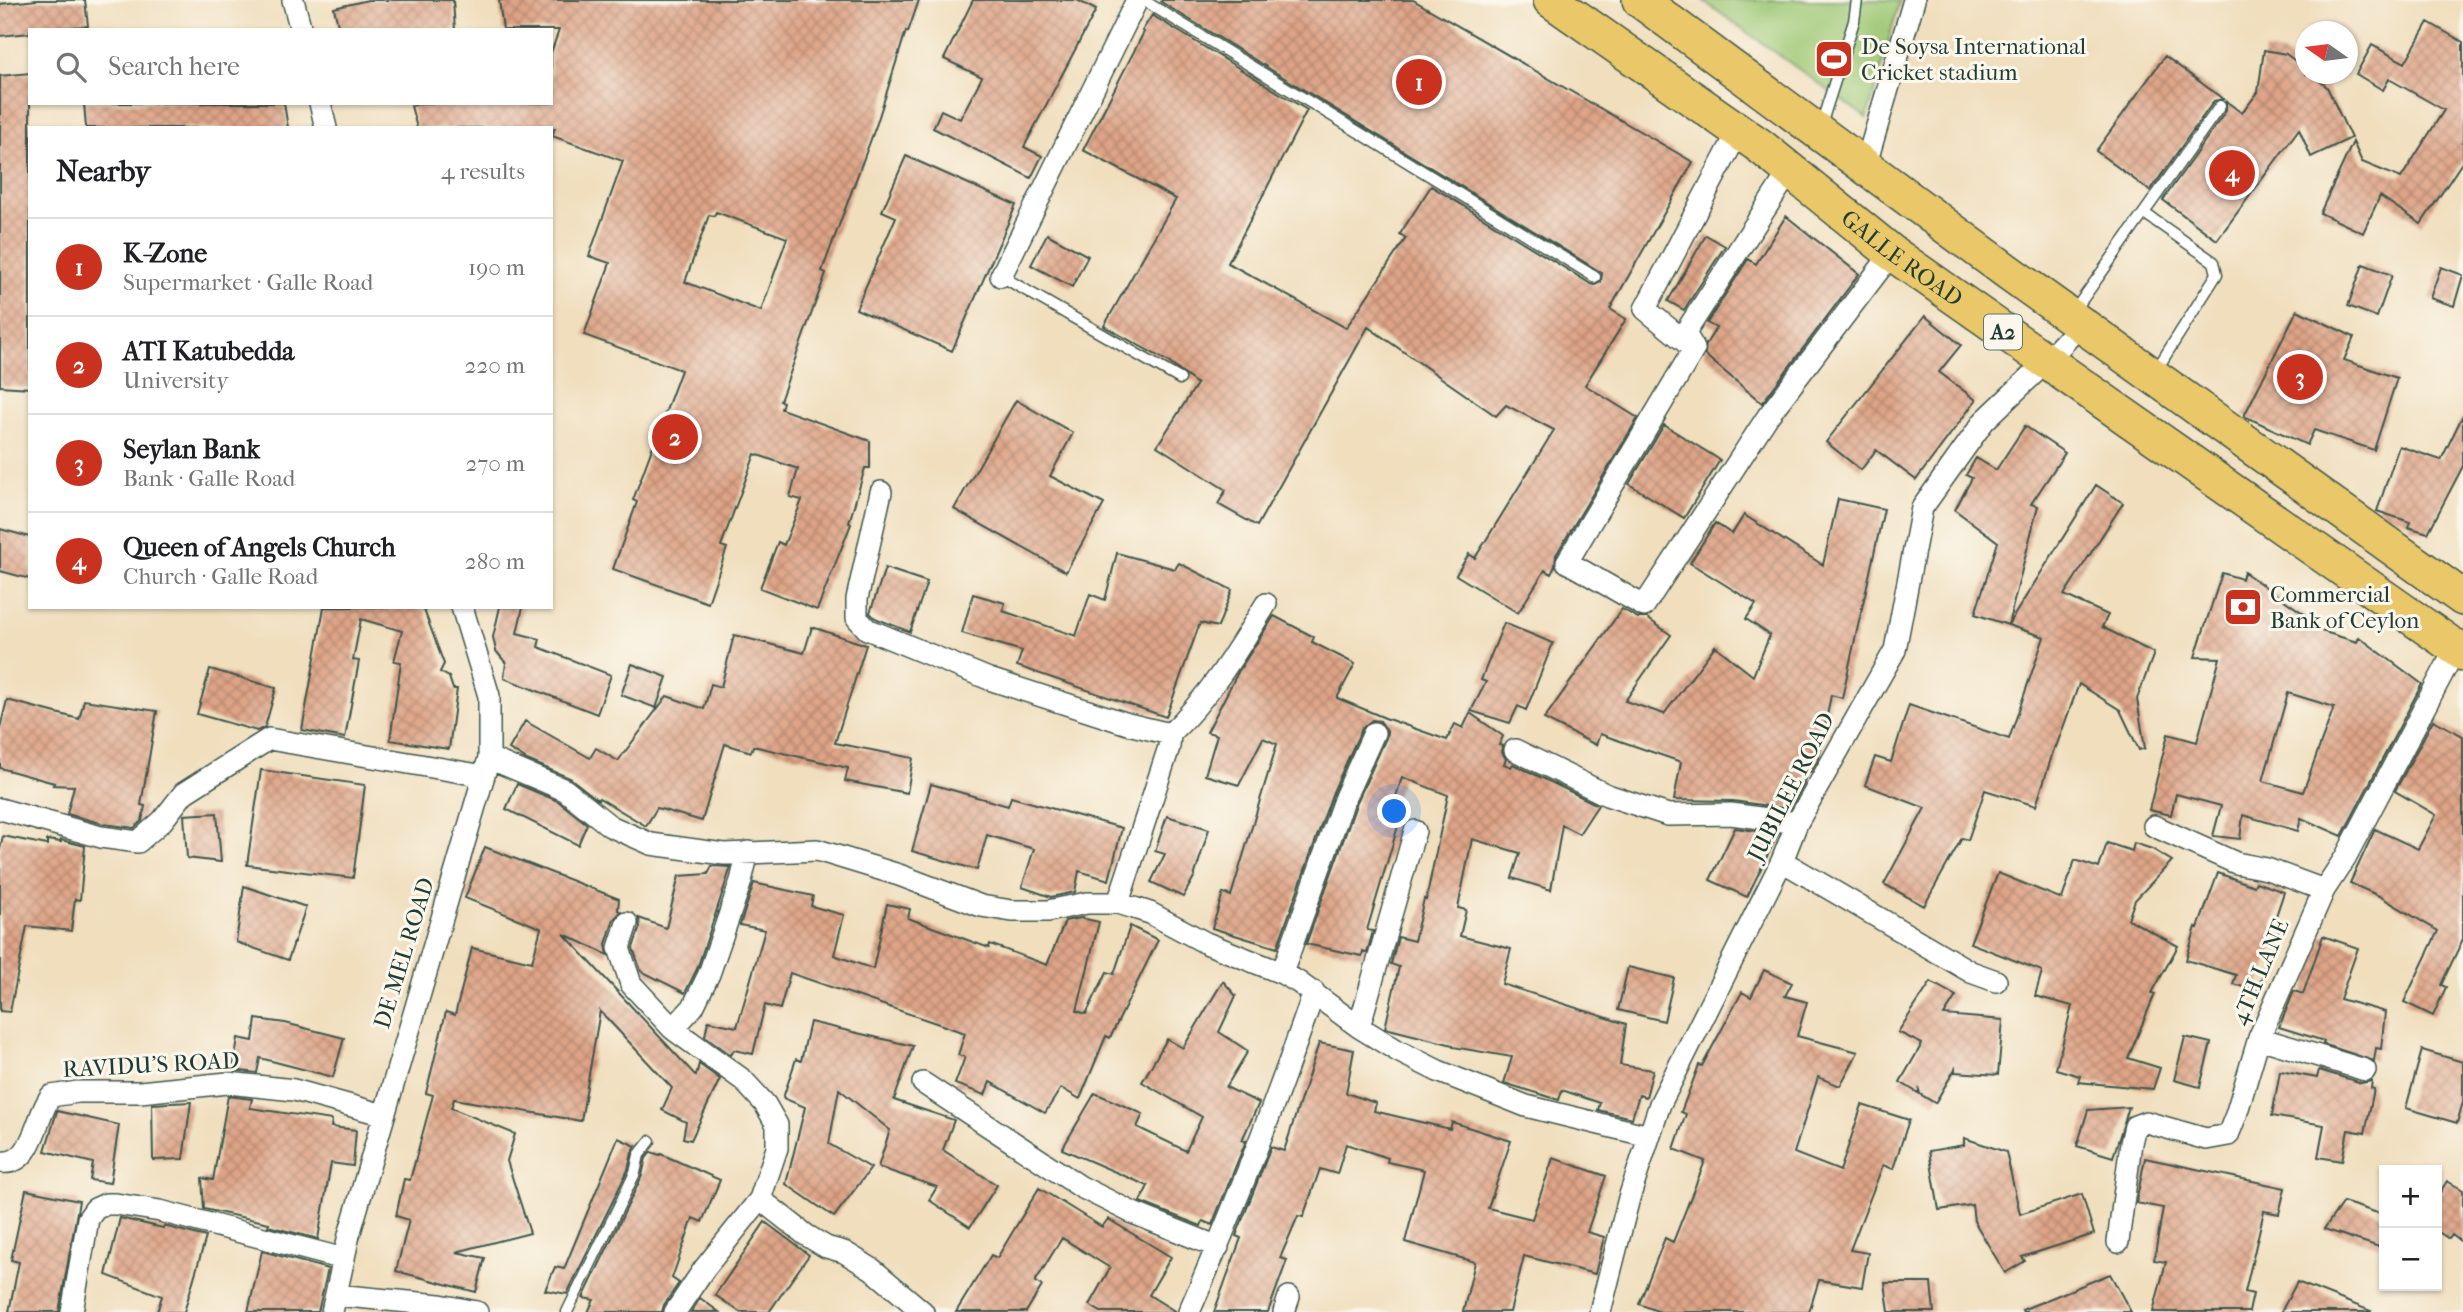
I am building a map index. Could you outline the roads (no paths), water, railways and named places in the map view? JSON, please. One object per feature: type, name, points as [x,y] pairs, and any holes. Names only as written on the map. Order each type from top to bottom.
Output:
[{"type":"highway","name":"GALLE ROAD","points":[[1551,0],[1791,169],[1892,254],[2460,650]]},
{"type":"highway","name":"A2","points":[[1640,0],[2075,320],[2463,598]]},
{"type":"highway","points":[[1749,138],[1790,111]]},
{"type":"street","points":[[293,0],[300,28]]},
{"type":"street","points":[[1001,276],[1137,0]]},
{"type":"street","points":[[1865,167],[1914,0]]},
{"type":"street","points":[[320,105],[326,126]]},
{"type":"street","points":[[1694,349],[1645,309],[1749,138]]},
{"type":"street","points":[[1694,349],[1685,333],[1791,169]]},
{"type":"street","points":[[1694,349],[1567,562],[1644,606],[1768,416],[1892,254]]},
{"type":"street","name":"JUBILEE ROAD","points":[[1600,1312],[1629,1198],[1660,1104],[1783,861],[1797,823],[1895,650],[1922,508],[1984,421],[2046,362],[2075,320]]},
{"type":"street","points":[[881,492],[857,599],[857,618],[867,629],[989,679],[1128,724],[1170,734]]},
{"type":"street","points":[[1118,903],[1169,747],[1170,734],[1195,710],[1214,686],[1266,604]]},
{"type":"street","name":"DE MEL ROAD","points":[[334,1303],[384,1115],[487,767],[489,696],[463,609]]},
{"type":"street","name":"4TH LANE","points":[[2118,1242],[2135,1126],[2146,1122],[2206,1139],[2228,1135],[2259,1038],[2323,890],[2345,858],[2460,650]]},
{"type":"street","points":[[1282,973],[1345,797],[1374,733]]},
{"type":"street","points":[[0,809],[101,837],[138,842],[162,821],[184,793],[269,738],[487,767],[565,790],[610,826],[651,844],[724,853],[817,850],[899,875],[981,906],[1012,911],[1048,911],[1087,903],[1118,903],[1150,913],[1206,943],[1282,973],[1398,1051],[1438,1071],[1526,1106],[1649,1136]]},
{"type":"street","points":[[1515,750],[1607,795],[1668,815],[1731,814],[1797,823]]},
{"type":"street","points":[[2154,826],[2236,863],[2267,869],[2323,890]]},
{"type":"street","points":[[1360,1027],[1415,831]]},
{"type":"street","points":[[673,1029],[693,1007],[709,974],[741,881],[748,852]]},
{"type":"street","points":[[1783,861],[1971,972],[1996,981]]},
{"type":"street","points":[[627,923],[618,948],[631,984],[673,1029],[743,1080],[765,1104],[777,1125],[777,1148],[760,1199],[704,1269],[675,1312]]},
{"type":"street","points":[[1189,1312],[1282,1086],[1314,992]]},
{"type":"street","points":[[2259,1038],[2365,1070]]},
{"type":"street","name":"RAVIDU'S ROAD","points":[[0,1163],[9,1164],[17,1160],[31,1145],[43,1106],[51,1096],[78,1092],[140,1091],[228,1083],[294,1090],[384,1115]]},
{"type":"street","points":[[923,1083],[1082,1187],[1133,1213],[1218,1247]]},
{"type":"street","points":[[760,1199],[806,1235],[826,1247],[844,1252],[872,1269],[923,1312]]},
{"type":"street","points":[[72,1312],[88,1219],[95,1209],[107,1204],[160,1211],[344,1259]]},
{"type":"street","points":[[334,1303],[440,1305],[477,1312]]},
{"type":"lane","points":[[1143,0],[1595,277]]},
{"type":"lane","points":[[1818,132],[1854,21],[1857,0]]},
{"type":"lane","points":[[2075,320],[2144,213],[2220,106]]},
{"type":"lane","points":[[2144,213],[2214,262],[2217,274],[2153,376]]},
{"type":"lane","points":[[1001,276],[1180,379]]},
{"type":"lane","points":[[568,1312],[635,1173],[639,1155],[650,1141]]},
{"type":"place","name":"De Soysa International Cricket stadium","points":[[1834,59]]},
{"type":"place","name":"K-Zone","points":[[1419,82]]},
{"type":"place","name":"Queen of Angels Church","points":[[2232,173]]},
{"type":"place","name":"Seylan Bank","points":[[2300,377]]},
{"type":"place","name":"ATI Katubedda","points":[[675,437]]},
{"type":"place","name":"Commercial Bank of Ceylon","points":[[2243,607]]}]
